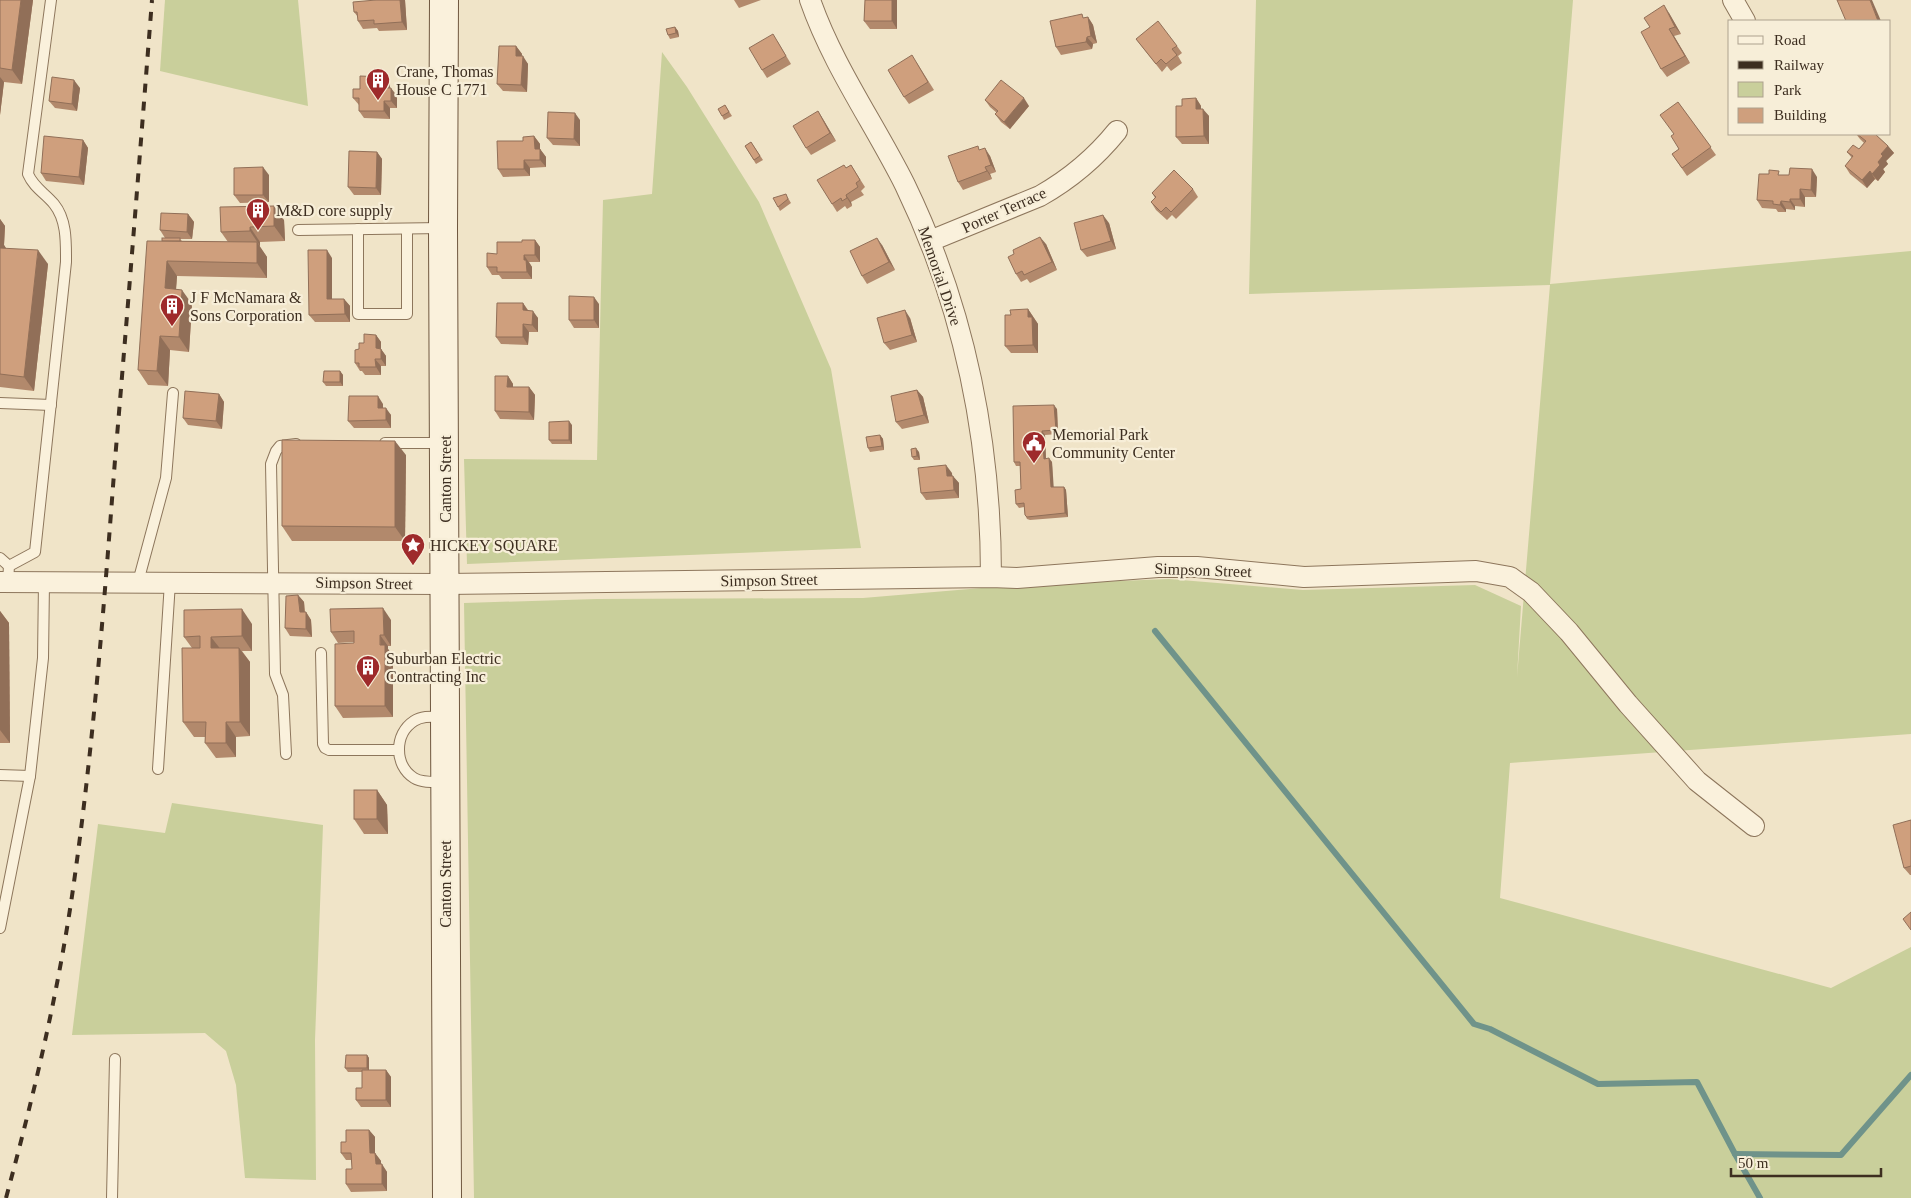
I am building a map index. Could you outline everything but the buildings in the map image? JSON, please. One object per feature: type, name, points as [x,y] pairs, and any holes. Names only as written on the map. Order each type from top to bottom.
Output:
[{"type":"main road","name":"Canton Street","points":[[444,0],[443,228],[447,1198]]},
{"type":"street","name":"Memorial Drive","points":[[810,0],[828,44],[845,78],[880,136],[930,241],[958,322],[980,421],[986,475],[991,577]]},
{"type":"street","points":[[1733,0],[1744,20]]},
{"type":"street","name":"Porter Terrace","points":[[930,241],[1040,196],[1086,163],[1117,130]]},
{"type":"street","name":"Simpson Street","points":[[6,577],[44,582],[445,584],[1017,578],[1158,567],[1196,567],[1304,577],[1476,571],[1510,577],[1531,592],[1570,632],[1628,704],[1697,781],[1754,826]]},
{"type":"lane","points":[[0,558],[6,577],[35,552],[66,262],[64,225],[58,211],[53,203],[35,187],[28,174],[51,0]]},
{"type":"lane","points":[[358,229],[358,314],[407,314],[407,228]]},
{"type":"lane","points":[[298,230],[443,228]]},
{"type":"lane","points":[[138,582],[166,478],[174,394]]},
{"type":"lane","points":[[0,403],[51,405]]},
{"type":"lane","points":[[372,444],[444,443]]},
{"type":"lane","points":[[286,754],[283,695],[275,674],[271,464],[280,446],[306,444]]},
{"type":"lane","points":[[0,928],[3,899],[30,776],[43,658],[44,582]]},
{"type":"lane","points":[[158,769],[170,582]]},
{"type":"lane","points":[[321,653],[323,744],[325,748],[329,750],[398,750]]},
{"type":"lane","points":[[445,782],[424,781],[415,778],[406,771],[400,761],[398,750],[400,738],[406,728],[414,721],[424,717],[446,717]]},
{"type":"lane","points":[[0,775],[30,776]]},
{"type":"lane","points":[[112,1198],[115,1059]]},
{"type":"green space","points":[[165,0],[298,0],[308,106],[160,71]]},
{"type":"green space","points":[[1256,0],[1573,0],[1550,284],[1911,251],[1911,734],[1510,763],[1500,898],[1831,988],[1911,947],[1911,1198],[474,1198],[464,603],[597,599],[863,598],[1017,585],[1169,579],[1303,590],[1475,585],[1521,606],[1517,677],[1550,285],[1249,294]]},
{"type":"green space","points":[[662,52],[687,87],[759,202],[831,369],[861,548],[467,564],[464,459],[597,460],[603,200],[652,194]]},
{"type":"green space","points":[[172,803],[323,825],[315,1040],[316,1180],[245,1178],[236,1085],[226,1051],[205,1033],[72,1035],[98,824],[165,833]]},
{"type":"waterway","points":[[1155,631],[1474,1024],[1490,1029],[1598,1084],[1697,1082],[1735,1154]]},
{"type":"waterway","points":[[1760,1198],[1735,1154],[1841,1155],[1911,1075]]},
{"type":"railway","points":[[6,1198],[26,1123],[52,1010],[66,934],[79,842],[102,624],[152,0]]},
{"type":"place","name":"Crane, Thomas House C 1771","points":[[378,101]]},
{"type":"place","name":"M&D core supply","points":[[258,231]]},
{"type":"place","name":"J F McNamara & Sons Corporation","points":[[172,327]]},
{"type":"place","name":"Memorial Park Community Center","points":[[1034,464]]},
{"type":"place","name":"HICKEY SQUARE","points":[[413,566]]},
{"type":"place","name":"Suburban Electric Contracting Inc","points":[[368,688]]}]
